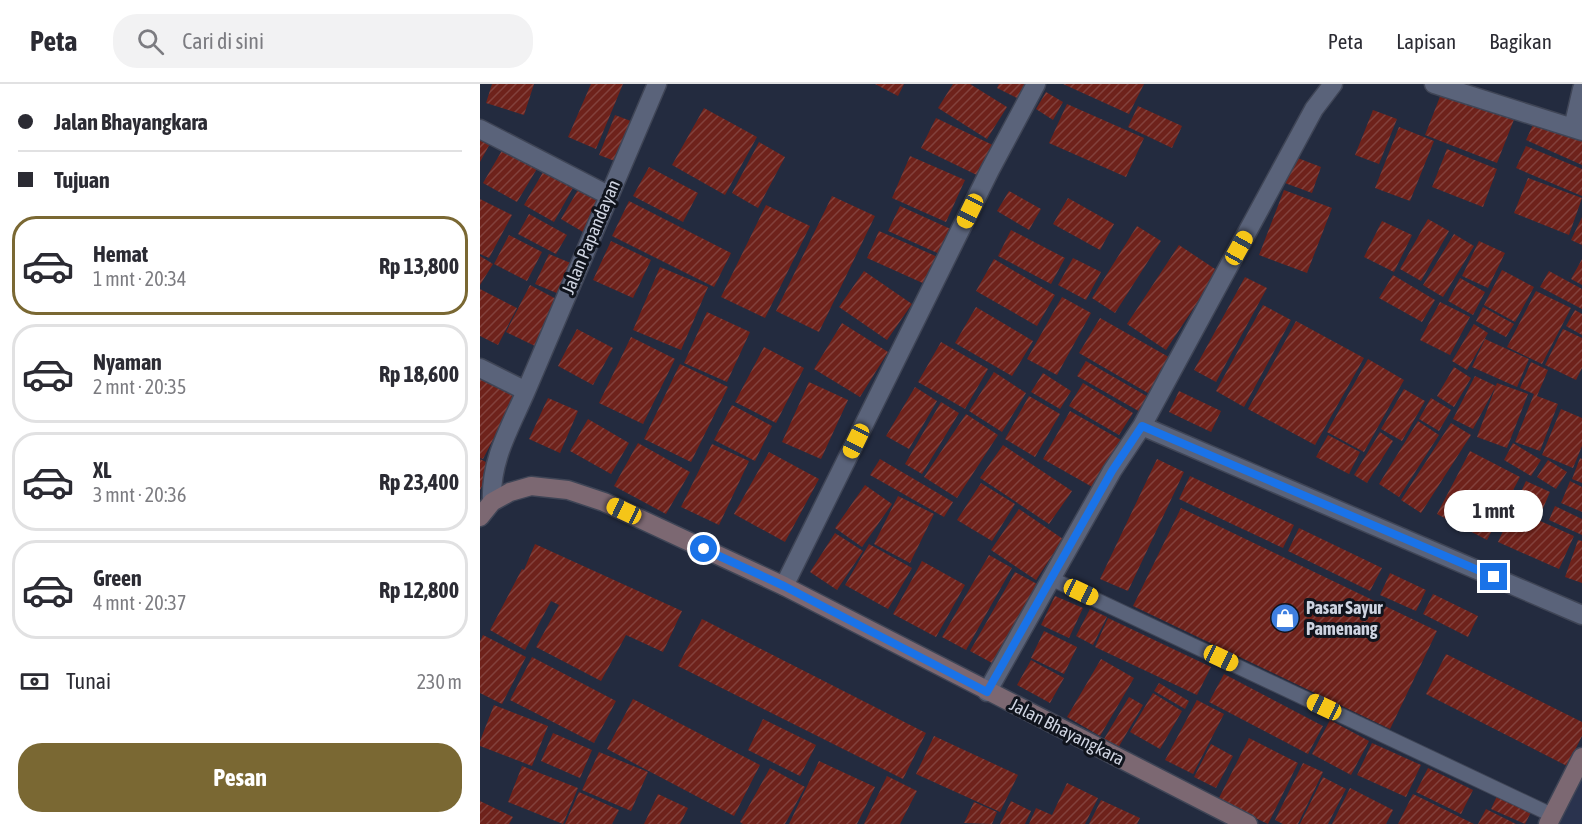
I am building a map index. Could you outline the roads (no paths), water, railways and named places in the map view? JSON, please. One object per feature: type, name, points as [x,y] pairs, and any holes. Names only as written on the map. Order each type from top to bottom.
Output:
[{"type":"street","name":"Jalan Papandayan","points":[[492,502],[491,483],[496,459],[657,84]]},
{"type":"street","points":[[784,586],[990,170],[1036,84]]},
{"type":"street","points":[[987,692],[1112,471],[1142,426],[1314,109],[1333,84]]},
{"type":"street","points":[[1434,84],[1578,129],[1582,89]]},
{"type":"street","points":[[480,129],[608,195]]},
{"type":"street","points":[[480,368],[526,392]]},
{"type":"street","points":[[1142,426],[1582,615]]},
{"type":"street","name":"Jalan Bhayangkara","points":[[492,502],[510,492],[531,486],[568,490],[604,502],[784,586],[1248,824]]},
{"type":"street","points":[[480,517],[492,502]]},
{"type":"street","points":[[1550,820],[1582,757]]},
{"type":"lane","points":[[1050,578],[1550,820]]},
{"type":"place","name":"Pasar Sayur Pamenang","points":[[1285,618]]}]
